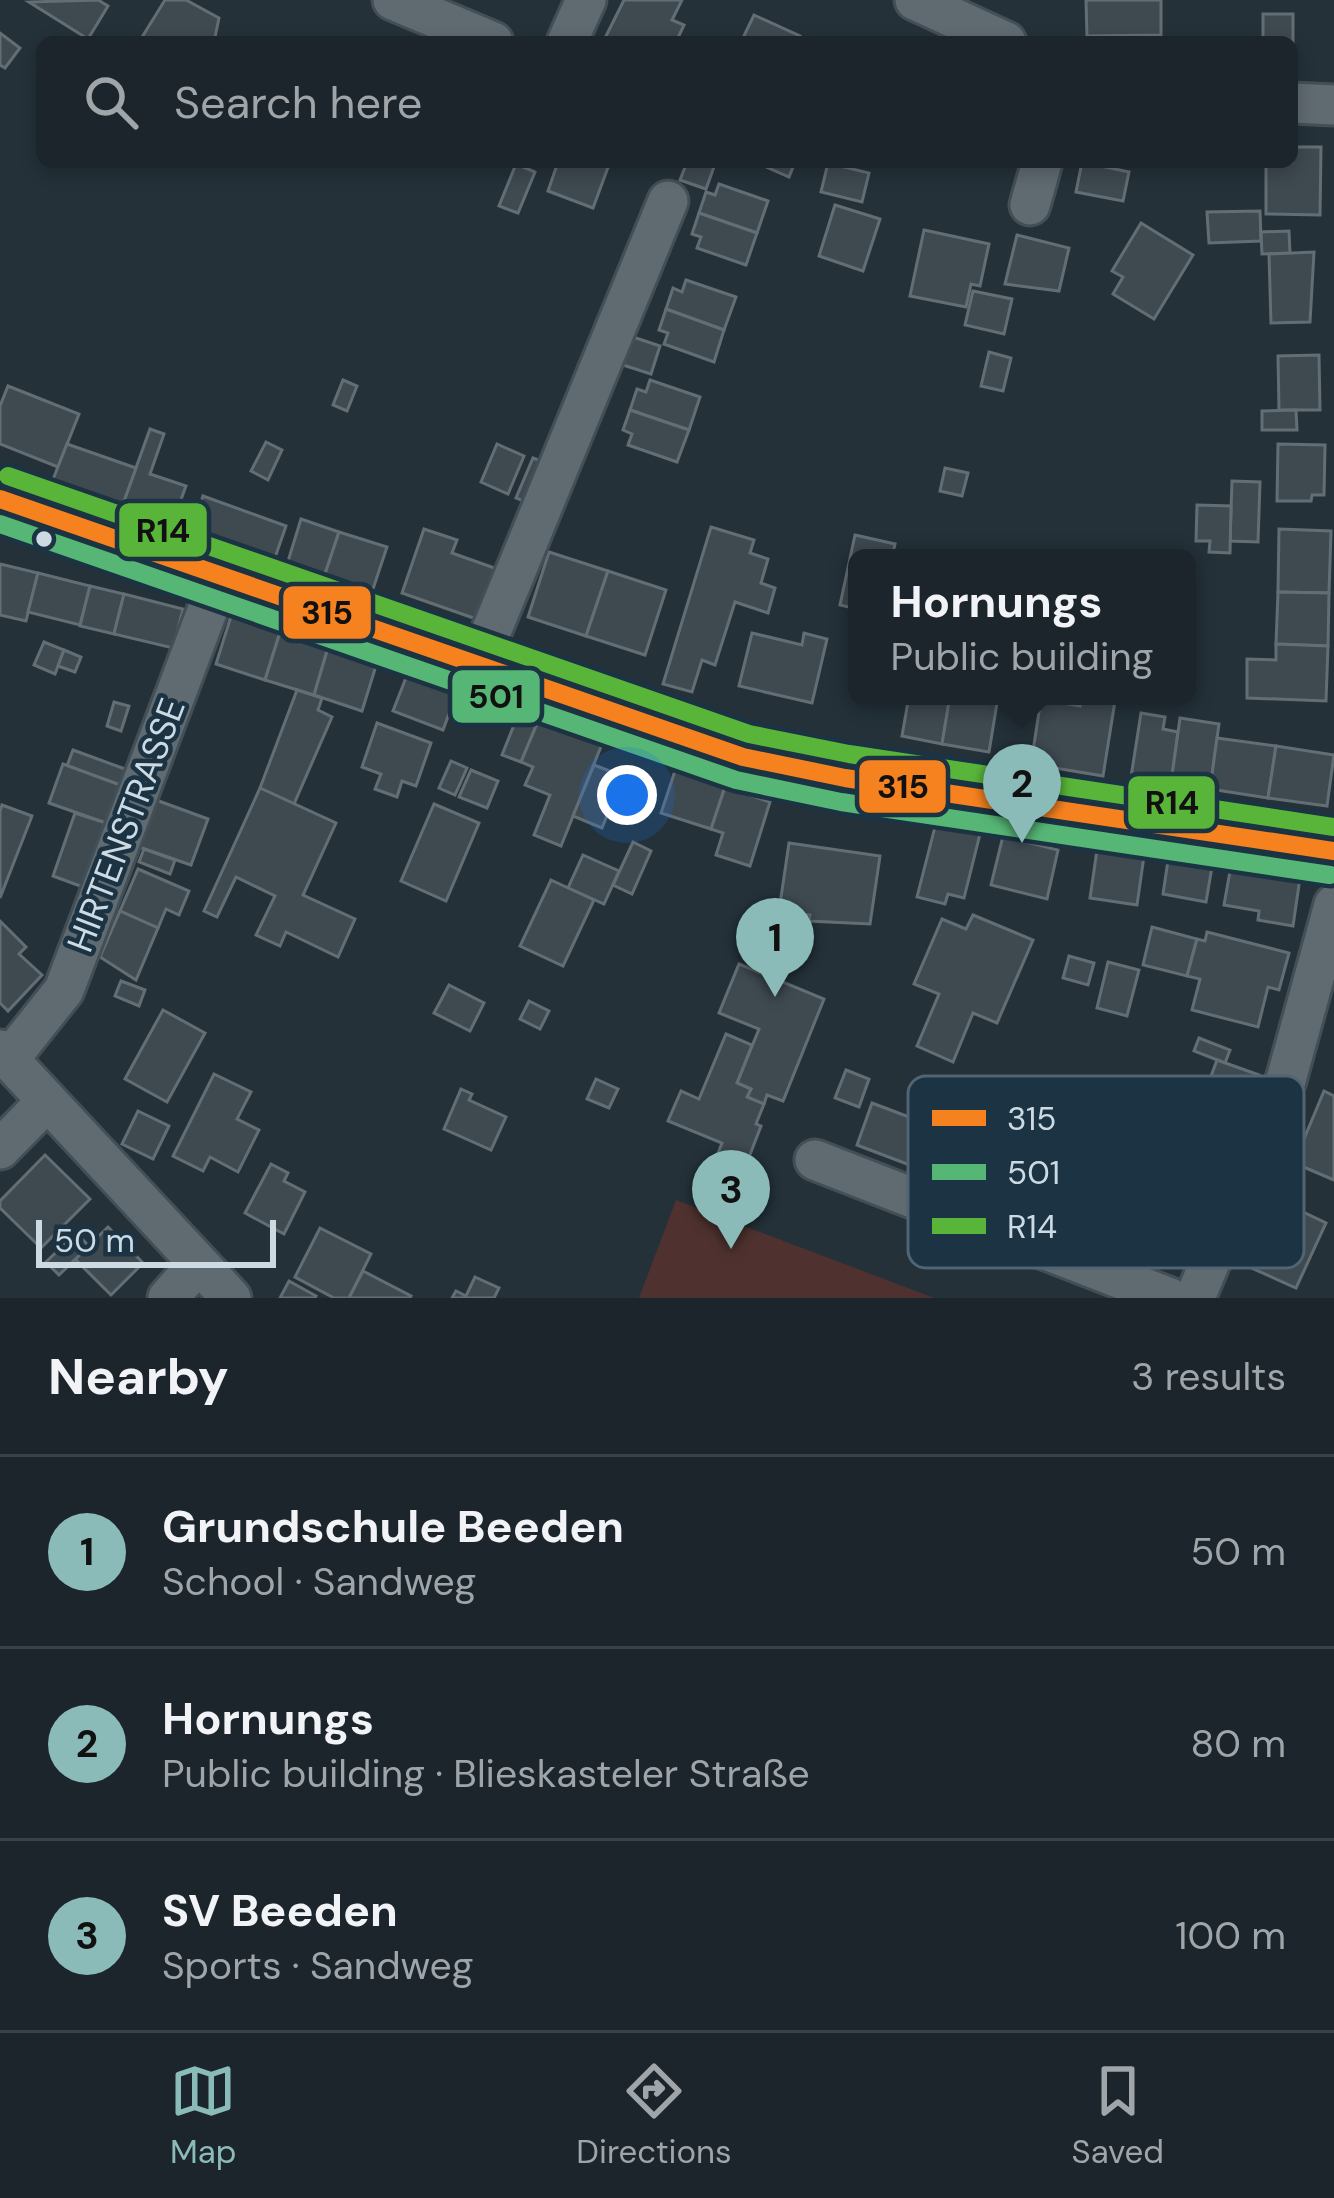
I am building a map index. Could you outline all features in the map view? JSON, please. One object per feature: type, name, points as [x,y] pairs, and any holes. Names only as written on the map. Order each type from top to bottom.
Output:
[{"type":"street","points":[[393,0],[479,36]]},
{"type":"street","points":[[570,36],[586,0]]},
{"type":"street","points":[[915,0],[993,36]]},
{"type":"street","points":[[1298,103],[1334,105]]},
{"type":"street","points":[[1030,206],[1040,168]]},
{"type":"street","points":[[477,666],[668,201]]},
{"type":"street","points":[[0,499],[743,757],[845,778],[1334,851]]},
{"type":"street","name":"HIRTENSTRASSE","points":[[4,1055],[64,990],[220,577]]},
{"type":"street","points":[[1287,1076],[1334,905]]},
{"type":"street","points":[[4,1055],[231,1298]]},
{"type":"street","points":[[0,1149],[47,1101]]},
{"type":"street","points":[[815,1160],[908,1196]]},
{"type":"street","points":[[168,1298],[198,1264]]},
{"type":"street","points":[[1093,1268],[1170,1298]]},
{"type":"street","points":[[1195,1298],[1208,1268]]},
{"type":"shaded area","points":[[676,1200],[934,1298],[639,1298]]},
{"type":"building","points":[[98,0],[108,6],[90,36],[83,36],[29,2]]},
{"type":"building","points":[[165,0],[186,0],[219,18],[215,36],[143,36]]},
{"type":"building","points":[[624,0],[682,0],[672,20],[684,25],[679,36],[606,36]]},
{"type":"building","points":[[1086,0],[1161,0],[1161,35],[1087,36]]},
{"type":"building","points":[[1263,14],[1293,14],[1293,36],[1263,36]]},
{"type":"building","points":[[754,15],[800,36],[744,36]]},
{"type":"building","points":[[0,33],[20,48],[5,68],[0,65]]},
{"type":"building","points":[[1298,147],[1321,147],[1320,215],[1266,214],[1266,168],[1298,168]]},
{"type":"building","points":[[514,168],[535,172],[518,213],[499,206]]},
{"type":"building","points":[[556,168],[608,168],[593,208],[548,191]]},
{"type":"building","points":[[685,168],[714,168],[706,189],[680,180]]},
{"type":"building","points":[[769,168],[793,168],[789,177]]},
{"type":"building","points":[[827,168],[869,173],[862,202],[821,192]]},
{"type":"building","points":[[1081,168],[1129,172],[1123,201],[1076,192]]},
{"type":"building","points":[[719,184],[768,201],[757,233],[699,213],[706,192],[715,195]]},
{"type":"building","points":[[835,205],[880,219],[863,271],[819,256]]},
{"type":"building","points":[[1260,211],[1261,241],[1209,243],[1207,212]]},
{"type":"building","points":[[699,213],[757,233],[746,265],[697,248],[701,237],[692,234]]},
{"type":"building","points":[[1141,223],[1193,255],[1154,319],[1113,294],[1123,277],[1112,271]]},
{"type":"building","points":[[924,230],[989,244],[980,286],[971,284],[966,307],[910,296]]},
{"type":"building","points":[[1289,231],[1290,253],[1262,254],[1261,232]]},
{"type":"building","points":[[1017,235],[1069,248],[1059,291],[1005,284]]},
{"type":"building","points":[[1314,252],[1310,322],[1271,323],[1269,254]]},
{"type":"building","points":[[686,280],[736,297],[724,330],[666,309],[673,288],[682,292]]},
{"type":"building","points":[[973,291],[1012,299],[1004,334],[965,325]]},
{"type":"building","points":[[666,309],[724,330],[714,362],[664,344],[668,333],[659,330]]},
{"type":"building","points":[[633,337],[660,346],[651,374],[623,365]]},
{"type":"building","points":[[989,352],[1011,358],[1003,391],[981,386]]},
{"type":"building","points":[[1319,355],[1320,410],[1279,410],[1278,356]]},
{"type":"building","points":[[343,380],[357,386],[347,411],[333,405]]},
{"type":"building","points":[[650,380],[700,397],[689,430],[630,410],[637,389],[646,392]]},
{"type":"building","points":[[8,386],[79,414],[58,467],[0,444],[0,406]]},
{"type":"building","points":[[630,410],[689,430],[677,462],[628,445],[632,434],[623,430]]},
{"type":"building","points":[[1296,410],[1297,430],[1262,430],[1262,411]]},
{"type":"building","points":[[150,429],[164,434],[150,474],[186,486],[170,530],[120,512]]},
{"type":"building","points":[[266,442],[282,450],[268,480],[251,471]]},
{"type":"building","points":[[67,444],[136,468],[120,512],[50,487]]},
{"type":"building","points":[[497,444],[524,456],[508,494],[481,482]]},
{"type":"building","points":[[1278,444],[1325,445],[1324,495],[1312,495],[1311,501],[1277,501]]},
{"type":"building","points":[[533,458],[541,461],[533,505],[516,498]]},
{"type":"building","points":[[945,468],[968,473],[962,496],[940,491]]},
{"type":"building","points":[[1232,481],[1260,482],[1258,542],[1230,541]]},
{"type":"building","points":[[203,496],[286,526],[270,572],[187,543]]},
{"type":"building","points":[[1197,505],[1231,506],[1230,553],[1209,552],[1210,541],[1196,541]]},
{"type":"building","points":[[301,519],[339,532],[322,583],[285,571]]},
{"type":"building","points":[[711,527],[754,540],[750,553],[768,559],[761,583],[775,588],[768,613],[735,602],[715,665],[702,660],[692,692],[663,684]]},
{"type":"building","points":[[424,529],[457,540],[452,553],[500,570],[482,621],[402,593]]},
{"type":"building","points":[[1279,529],[1331,531],[1329,593],[1278,592]]},
{"type":"building","points":[[339,532],[387,547],[370,598],[322,583]]},
{"type":"building","points":[[855,535],[895,544],[894,549],[852,549]]},
{"type":"building","points":[[549,552],[608,571],[586,636],[528,617]]},
{"type":"building","points":[[0,564],[38,573],[26,621],[0,615]]},
{"type":"building","points":[[848,568],[848,607],[840,605]]},
{"type":"building","points":[[608,571],[666,590],[645,655],[586,636]]},
{"type":"building","points":[[38,573],[90,586],[80,625],[28,612]]},
{"type":"building","points":[[90,586],[124,594],[114,634],[80,626]]},
{"type":"building","points":[[1278,592],[1329,593],[1328,646],[1276,644]]},
{"type":"building","points":[[124,594],[183,609],[173,648],[114,634]]},
{"type":"building","points":[[233,610],[282,626],[265,680],[216,664]]},
{"type":"building","points":[[282,626],[330,641],[314,695],[265,680]]},
{"type":"building","points":[[752,633],[802,645],[804,633],[827,639],[812,703],[739,686]]},
{"type":"building","points":[[330,641],[379,656],[362,711],[314,695]]},
{"type":"building","points":[[44,642],[64,650],[55,674],[34,665]]},
{"type":"building","points":[[1276,644],[1328,646],[1326,701],[1247,698],[1247,659],[1276,660]]},
{"type":"building","points":[[64,650],[81,657],[75,672],[58,666]]},
{"type":"building","points":[[411,665],[460,684],[443,730],[393,711]]},
{"type":"building","points":[[297,690],[322,698],[318,710],[332,717],[294,804],[260,788]]},
{"type":"building","points":[[114,702],[129,706],[121,731],[107,726]]},
{"type":"building","points":[[907,705],[948,705],[942,744],[902,736]]},
{"type":"building","points":[[948,705],[997,705],[989,752],[942,744]]},
{"type":"building","points":[[1040,705],[1114,705],[1103,776],[1031,764]]},
{"type":"building","points":[[520,710],[539,719],[521,762],[502,755]]},
{"type":"building","points":[[1141,713],[1165,717],[1163,729],[1178,732],[1171,783],[1131,777]]},
{"type":"building","points":[[1180,718],[1219,724],[1210,789],[1171,783]]},
{"type":"building","points":[[539,719],[602,744],[561,846],[534,835],[550,795],[525,785],[533,767],[521,762]]},
{"type":"building","points":[[377,723],[431,743],[416,786],[402,781],[397,797],[375,789],[381,774],[362,767]]},
{"type":"building","points":[[1217,738],[1276,746],[1268,798],[1210,789]]},
{"type":"building","points":[[1276,746],[1334,755],[1327,806],[1268,798]]},
{"type":"building","points":[[73,750],[125,769],[120,785],[67,766]]},
{"type":"building","points":[[451,761],[467,768],[455,795],[439,788]]},
{"type":"building","points":[[63,764],[120,785],[106,823],[49,803]]},
{"type":"building","points":[[594,765],[623,776],[602,828],[573,816]]},
{"type":"building","points":[[471,770],[498,781],[487,808],[459,797]]},
{"type":"building","points":[[675,771],[725,787],[711,829],[661,813]]},
{"type":"building","points":[[725,787],[770,802],[750,866],[716,855],[723,833],[711,829]]},
{"type":"building","points":[[260,788],[336,823],[303,895],[355,919],[338,957],[286,932],[280,946],[256,935],[275,896],[236,877],[217,917],[204,911]]},
{"type":"building","points":[[156,800],[208,819],[191,865],[139,847]]},
{"type":"building","points":[[434,804],[479,823],[446,901],[401,881]]},
{"type":"building","points":[[2,805],[32,816],[0,898],[0,811]]},
{"type":"building","points":[[75,813],[106,823],[83,887],[53,876]]},
{"type":"building","points":[[936,823],[980,834],[964,898],[948,894],[945,904],[917,897]]},
{"type":"building","points":[[1003,836],[1058,850],[1047,899],[991,885]]},
{"type":"building","points":[[633,842],[651,851],[632,894],[613,885]]},
{"type":"building","points":[[789,843],[880,856],[870,924],[809,921],[810,915],[779,911]]},
{"type":"building","points":[[1170,847],[1214,855],[1206,902],[1163,894]]},
{"type":"building","points":[[144,849],[175,860],[170,874],[139,862]]},
{"type":"building","points":[[1097,850],[1144,856],[1137,905],[1090,898]]},
{"type":"building","points":[[583,855],[619,871],[604,904],[568,888]]},
{"type":"building","points":[[1232,860],[1301,871],[1293,926],[1258,920],[1259,911],[1224,905]]},
{"type":"building","points":[[138,869],[189,891],[179,915],[166,909],[158,928],[120,911]]},
{"type":"building","points":[[551,880],[594,900],[563,966],[520,946]]},
{"type":"building","points":[[120,911],[158,928],[136,980],[100,957]]},
{"type":"building","points":[[973,915],[1033,940],[997,1023],[973,1013],[953,1062],[917,1046],[939,994],[914,984],[942,919],[966,929]]},
{"type":"building","points":[[0,921],[26,947],[19,954],[42,975],[8,1011],[0,1003]]},
{"type":"building","points":[[1152,927],[1197,939],[1187,976],[1143,965]]},
{"type":"building","points":[[1207,932],[1289,953],[1279,990],[1268,987],[1258,1027],[1192,1010],[1200,979],[1187,976],[1197,939],[1205,941]]},
{"type":"building","points":[[1069,956],[1094,963],[1088,985],[1063,978]]},
{"type":"building","points":[[1108,962],[1139,970],[1127,1016],[1097,1008]]},
{"type":"building","points":[[739,964],[824,999],[783,1101],[767,1095],[764,1104],[747,1097],[751,1089],[737,1083],[759,1029],[719,1013]]},
{"type":"building","points":[[121,981],[145,990],[139,1006],[115,996]]},
{"type":"building","points":[[449,985],[484,1003],[470,1031],[434,1013]]},
{"type":"building","points":[[529,1001],[549,1011],[540,1029],[520,1019]]},
{"type":"building","points":[[163,1010],[205,1033],[167,1102],[125,1079]]},
{"type":"building","points":[[726,1034],[752,1045],[737,1083],[751,1089],[747,1097],[764,1104],[756,1124],[761,1126],[741,1178],[713,1166],[722,1143],[668,1121],[681,1091],[699,1099]]},
{"type":"building","points":[[1199,1038],[1230,1050],[1225,1063],[1194,1051]]},
{"type":"building","points":[[1217,1060],[1259,1075],[1259,1076],[1211,1076]]},
{"type":"building","points":[[846,1070],[869,1079],[859,1107],[835,1098]]},
{"type":"building","points":[[214,1074],[251,1092],[237,1119],[259,1130],[238,1172],[210,1157],[203,1171],[173,1156]]},
{"type":"building","points":[[596,1079],[618,1089],[609,1108],[587,1099]]},
{"type":"building","points":[[461,1089],[472,1094],[469,1100],[506,1117],[491,1150],[444,1129]]},
{"type":"building","points":[[1324,1091],[1334,1096],[1334,1180],[1304,1167],[1304,1139]]},
{"type":"building","points":[[872,1103],[908,1117],[908,1164],[857,1145]]},
{"type":"building","points":[[138,1111],[169,1126],[153,1159],[122,1144]]},
{"type":"building","points":[[45,1155],[90,1199],[41,1248],[0,1208],[0,1201]]},
{"type":"building","points":[[271,1164],[288,1173],[284,1181],[305,1192],[284,1234],[245,1213]]},
{"type":"building","points":[[1304,1212],[1326,1223],[1296,1288],[1251,1268],[1304,1268]]},
{"type":"building","points":[[108,1227],[143,1263],[111,1295],[75,1259]]},
{"type":"building","points":[[320,1228],[371,1254],[349,1298],[334,1298],[295,1277]]},
{"type":"building","points":[[76,1233],[89,1246],[59,1275],[46,1262]]},
{"type":"building","points":[[363,1271],[411,1296],[410,1298],[349,1298]]},
{"type":"building","points":[[475,1277],[499,1288],[494,1298],[452,1298],[456,1291],[466,1296]]},
{"type":"building","points":[[289,1281],[316,1296],[315,1298],[280,1298]]},
{"type":"transit line","name":"R14","points":[[8,476],[749,734],[849,754],[1334,827]]},
{"type":"transit line","name":"315","points":[[0,499],[743,757],[845,778],[1334,851]]},
{"type":"transit line","name":"501","points":[[0,524],[736,780],[841,802],[1330,875]]},
{"type":"place","name":"Hornungs","points":[[1022,843]]},
{"type":"place","name":"Grundschule Beeden","points":[[775,997]]},
{"type":"place","name":"SV Beeden","points":[[731,1249]]}]
